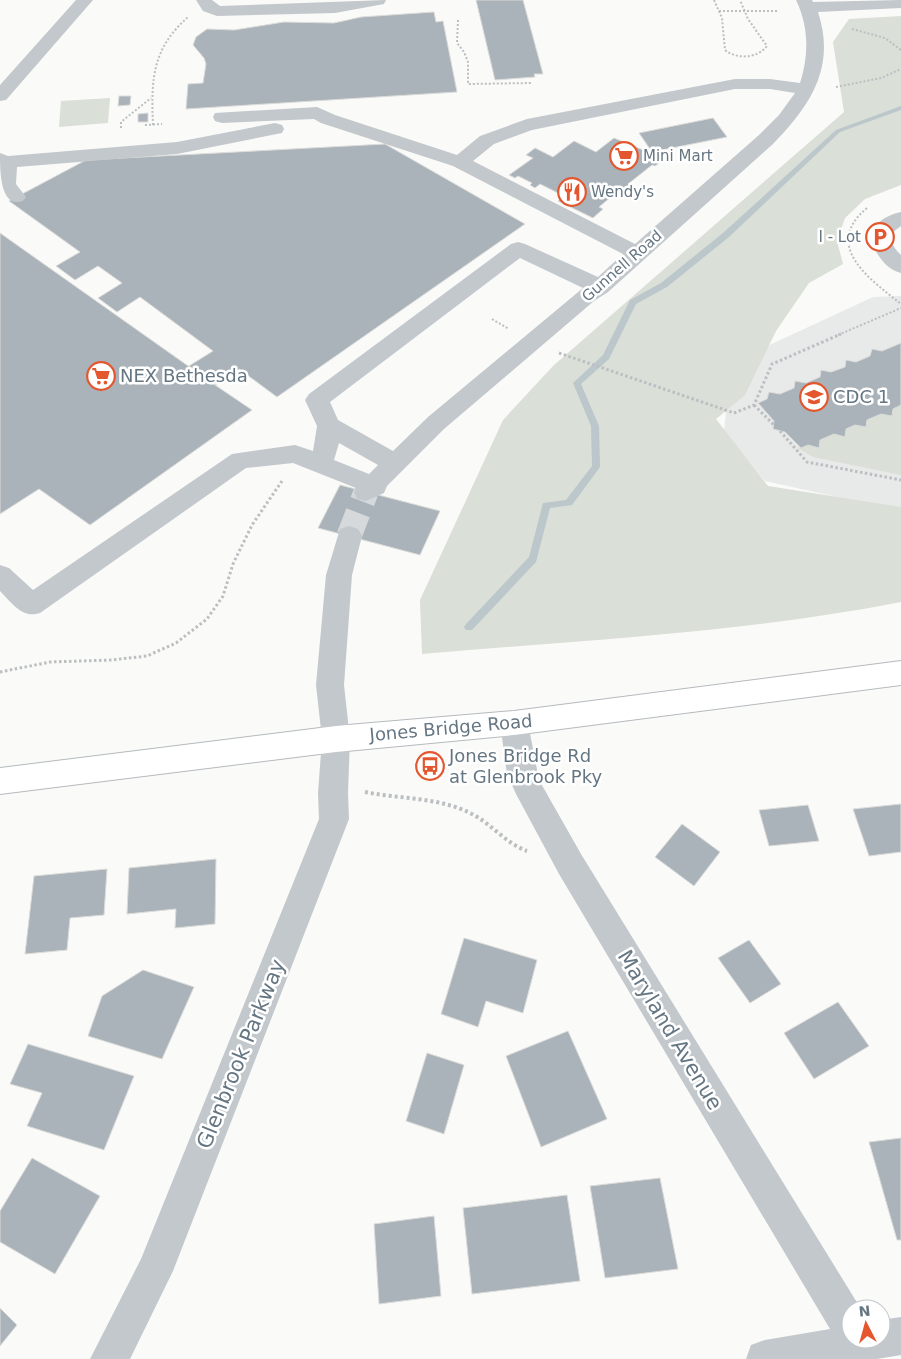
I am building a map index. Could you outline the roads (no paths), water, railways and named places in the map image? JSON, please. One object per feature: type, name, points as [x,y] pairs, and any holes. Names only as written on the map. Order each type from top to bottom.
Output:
[{"type":"main road","name":"Jones Bridge Road","points":[[0,781],[336,739],[514,723],[901,672]]},
{"type":"street","points":[[0,96],[8,79],[85,0]]},
{"type":"street","points":[[204,0],[209,7],[217,10],[246,11],[335,8],[378,0]]},
{"type":"street","points":[[806,4],[901,2]]},
{"type":"street","name":"Gunnell Road","points":[[321,463],[370,489],[436,423],[586,296],[600,287],[774,134],[790,114],[813,74],[814,34],[806,4]]},
{"type":"street","points":[[460,162],[470,151],[487,140],[527,125],[735,84],[762,82],[785,84],[805,90]]},
{"type":"street","points":[[222,117],[317,113],[328,119],[460,162],[637,253]]},
{"type":"street","points":[[2,161],[177,148],[328,119]]},
{"type":"street","points":[[2,161],[8,166],[6,185],[16,197]]},
{"type":"street","points":[[901,218],[890,222],[883,229],[880,238],[882,248],[890,258],[901,266]]},
{"type":"street","points":[[395,462],[330,426],[317,400],[510,245],[600,287]]},
{"type":"street","points":[[0,575],[31,606],[240,460],[295,454],[321,463],[330,426]]},
{"type":"street","name":"Glenbrook Parkway","points":[[109,1359],[155,1270],[334,819],[333,793],[336,739],[330,685],[339,575],[348,536]]},
{"type":"street","name":"Maryland Avenue","points":[[514,723],[522,774],[570,864],[841,1311]]},
{"type":"street","points":[[765,1359],[841,1345]]},
{"type":"waterway","points":[[469,627],[533,559],[546,505],[569,503],[596,467],[595,426],[577,383],[606,357],[633,302],[664,285],[726,235],[838,131],[901,108]]},
{"type":"tunnel","points":[[349,536],[366,492]]},
{"type":"place","name":"Mini Mart","points":[[624,156]]},
{"type":"place","name":"Wendy's","points":[[572,192]]},
{"type":"place","name":"I - Lot","points":[[880,237]]},
{"type":"place","name":"NEX Bethesda","points":[[101,376]]},
{"type":"place","name":"CDC 1","points":[[814,397]]},
{"type":"place","name":"Jones Bridge Rd at Glenbrook Pky","points":[[430,766]]}]
